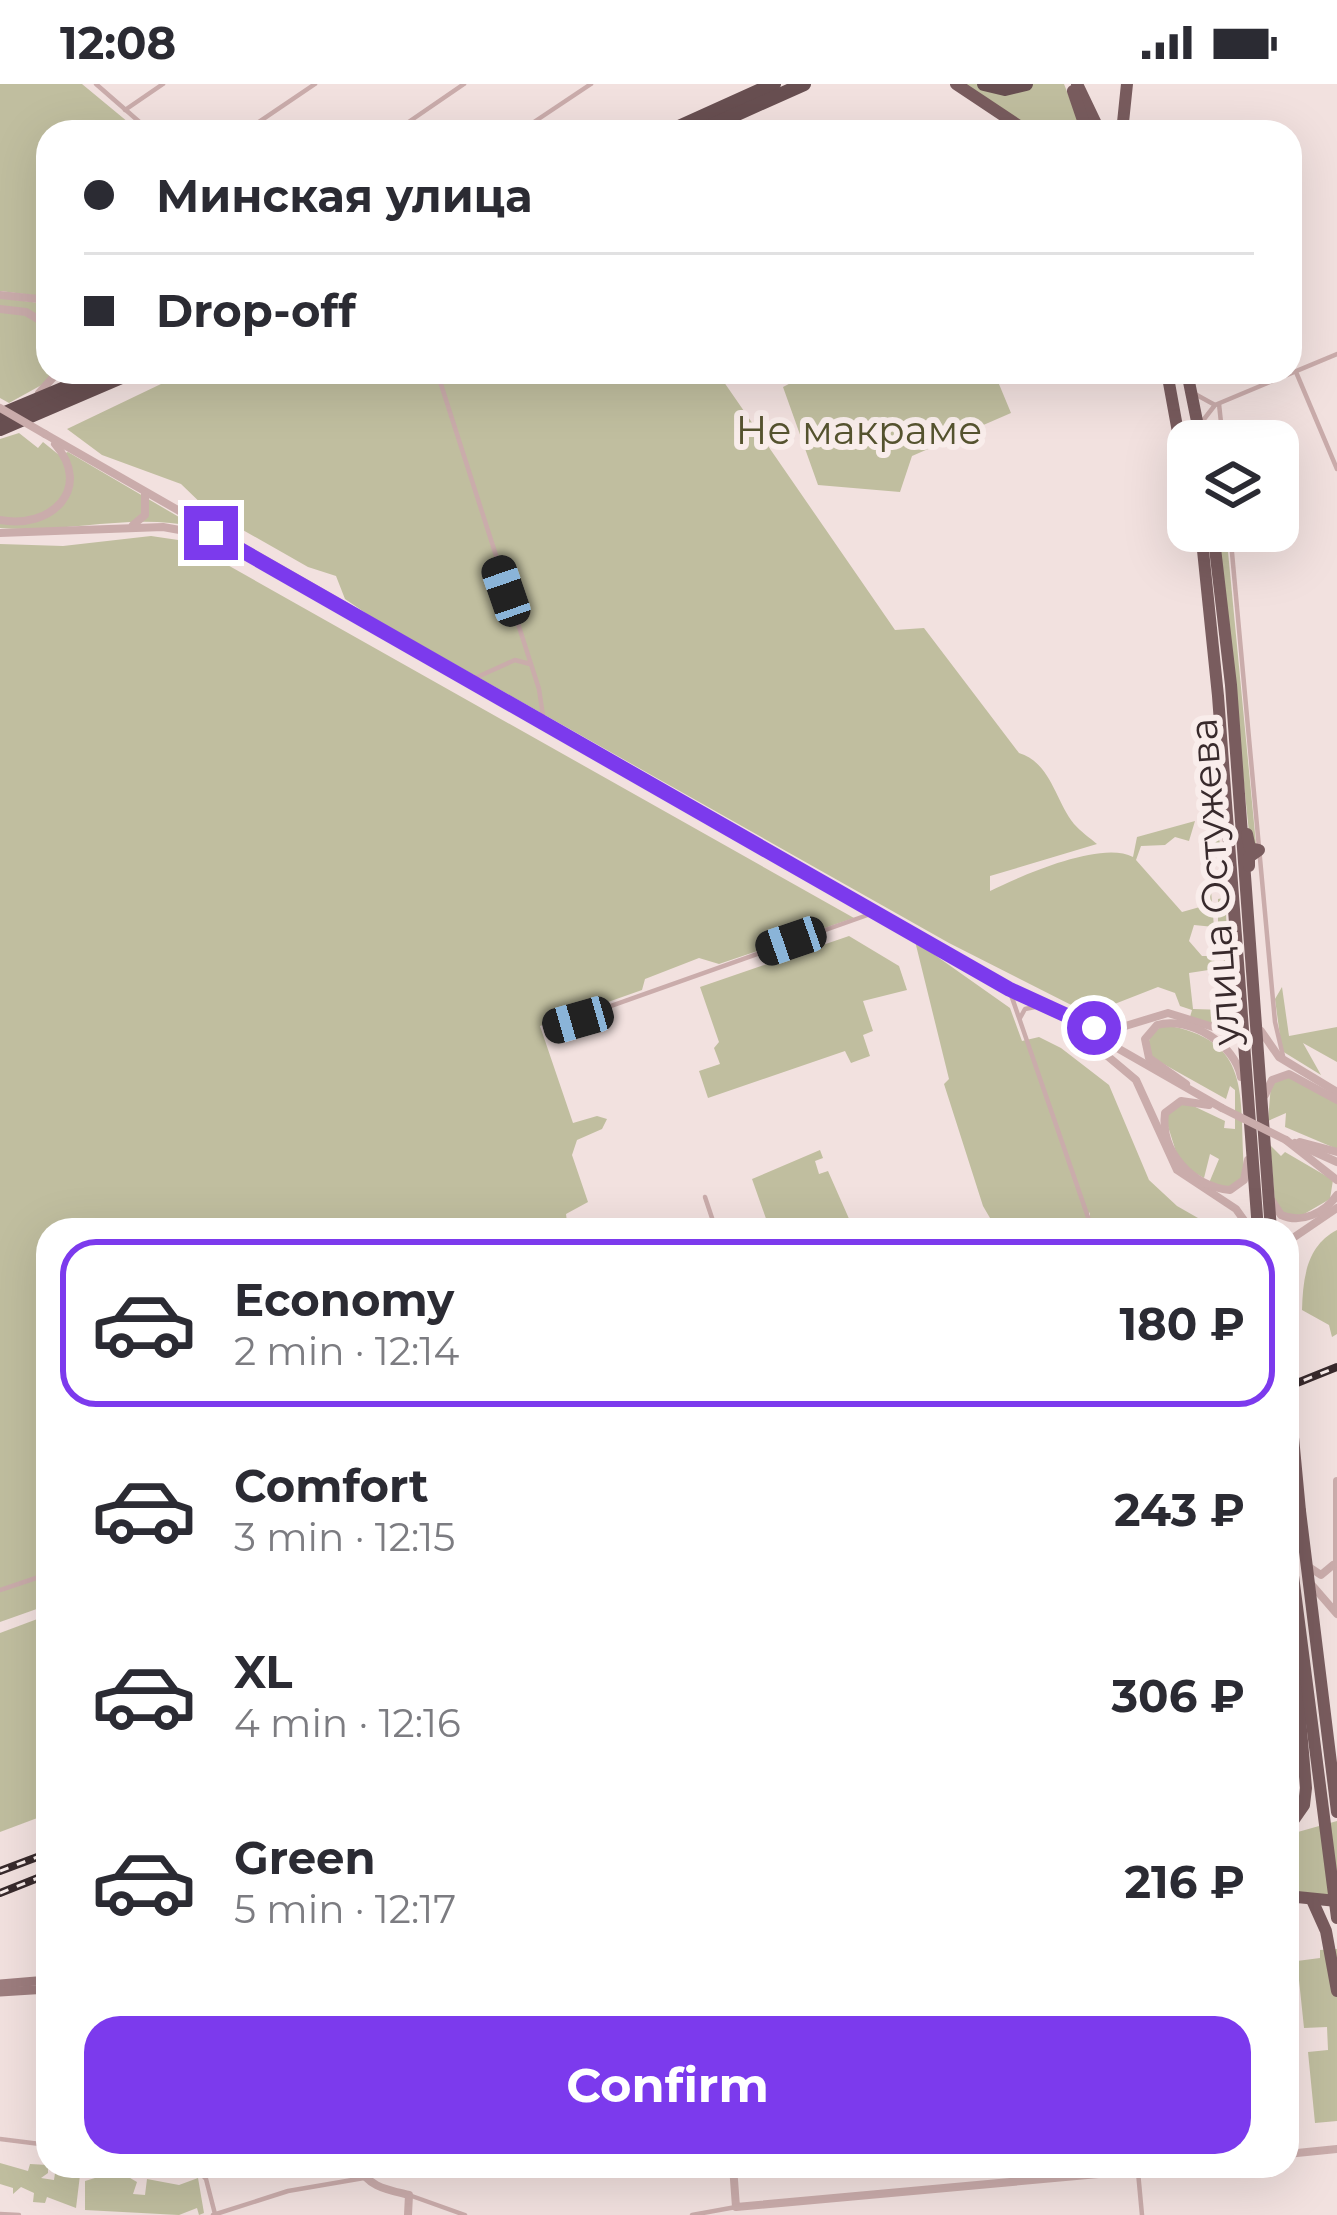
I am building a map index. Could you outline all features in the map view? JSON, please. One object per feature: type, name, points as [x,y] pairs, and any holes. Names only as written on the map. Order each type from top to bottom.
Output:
[{"type":"highway","points":[[694,120],[774,84]]},
{"type":"highway","points":[[724,120],[804,84]]},
{"type":"highway","points":[[984,84],[1005,89],[1026,84]]},
{"type":"highway","points":[[0,411],[71,384]]},
{"type":"highway","points":[[0,431],[105,384]]},
{"type":"main road","points":[[956,84],[1010,120]]},
{"type":"main road","points":[[1074,84],[1084,120]]},
{"type":"main road","points":[[1074,84],[1094,120]]},
{"type":"main road","points":[[1123,120],[1127,84]]},
{"type":"main road","points":[[1172,384],[1178,420]]},
{"type":"main road","points":[[1175,384],[1189,420]]},
{"type":"main road","points":[[1189,384],[1194,420]]},
{"type":"main road","name":"улица Остужева","points":[[1199,552],[1233,922],[1253,1218]]},
{"type":"main road","name":"улица Остужева","points":[[1215,552],[1231,686],[1270,1218]]},
{"type":"main road","points":[[1231,686],[1248,845],[1259,850],[1249,860],[1250,939]]},
{"type":"main road","points":[[1299,1500],[1337,1814],[1299,1825]]},
{"type":"main road","points":[[1299,1622],[1337,1918]]},
{"type":"main road","points":[[1299,1701],[1306,1788],[1299,1813]]},
{"type":"main road","points":[[1299,1899],[1337,1901]]},
{"type":"main road","points":[[1313,1902],[1327,1931],[1337,1991]]},
{"type":"main road","points":[[0,1989],[36,1984]]},
{"type":"street","points":[[96,84],[137,120]]},
{"type":"street","points":[[125,110],[163,84]]},
{"type":"street","points":[[262,120],[315,84]]},
{"type":"street","points":[[412,120],[464,84]]},
{"type":"street","points":[[537,120],[591,84]]},
{"type":"street","points":[[0,296],[36,299]]},
{"type":"street","points":[[0,309],[36,318]]},
{"type":"street","points":[[1302,369],[1337,354]]},
{"type":"street","points":[[0,411],[47,384]]},
{"type":"street","points":[[441,384],[530,664],[543,722]]},
{"type":"street","points":[[1191,384],[1199,399],[1217,404]]},
{"type":"street","points":[[1202,420],[1217,404],[1266,384]]},
{"type":"street","points":[[1301,384],[1337,470]]},
{"type":"street","points":[[1217,404],[1220,420]]},
{"type":"street","points":[[0,411],[1051,1013],[1222,1108],[1337,1162]]},
{"type":"street","points":[[0,520],[45,518],[66,498],[71,470],[45,434]]},
{"type":"street","points":[[126,527],[145,515],[145,494]]},
{"type":"street","points":[[0,532],[61,535],[126,527],[199,532],[244,553]]},
{"type":"street","points":[[1232,552],[1277,1040],[1283,1055],[1298,1069]]},
{"type":"street","points":[[470,680],[515,660],[530,664]]},
{"type":"street","points":[[546,1029],[876,912]]},
{"type":"street","points":[[1020,1018],[1024,1009],[1040,1006],[1109,1031],[1168,1013],[1220,1026],[1234,1009],[1233,922]]},
{"type":"street","points":[[1250,939],[1263,1039],[1337,1096]]},
{"type":"street","points":[[1009,989],[1088,1218]]},
{"type":"street","points":[[1051,1013],[1130,1072],[1177,1170],[1244,1218]]},
{"type":"street","points":[[1222,1108],[1149,1058],[1145,1045],[1151,1028],[1168,1022],[1182,1024],[1228,1048],[1239,1064],[1246,1105]]},
{"type":"street","points":[[1262,1114],[1269,1082],[1283,1074],[1337,1096]]},
{"type":"street","points":[[1222,1108],[1188,1100],[1168,1107],[1164,1126],[1182,1168],[1212,1187],[1235,1188],[1246,1175],[1249,1137]]},
{"type":"street","points":[[1286,1140],[1337,1152]]},
{"type":"street","points":[[1286,1140],[1337,1180]]},
{"type":"street","points":[[1265,1149],[1273,1202],[1281,1215],[1305,1217],[1337,1195]]},
{"type":"street","points":[[705,1197],[712,1218]]},
{"type":"street","points":[[1299,1234],[1337,1208]]},
{"type":"street","points":[[1337,1481],[1337,1610]]},
{"type":"street","points":[[1300,1511],[1309,1568],[1321,1575],[1334,1563]]},
{"type":"street","points":[[1304,1567],[1309,1581],[1337,1610]]},
{"type":"street","points":[[0,1590],[36,1578]]},
{"type":"street","points":[[0,2139],[36,2144]]},
{"type":"street","points":[[1299,2153],[1337,2149]]},
{"type":"street","points":[[205,2178],[214,2215],[288,2191],[364,2178],[465,2215]]},
{"type":"street","points":[[734,2178],[736,2207]]},
{"type":"street","points":[[697,2214],[1069,2178]]},
{"type":"street","points":[[1139,2178],[1142,2215]]},
{"type":"street","points":[[408,2215],[409,2195]]},
{"type":"street","points":[[0,2214],[19,2215]]},
{"type":"green space","points":[[0,84],[82,84],[126,120],[36,120],[36,296],[0,291]]},
{"type":"green space","points":[[962,84],[1064,84],[1078,120],[1014,120]]},
{"type":"green space","points":[[0,298],[36,302],[36,384],[43,384],[9,403],[0,398]]},
{"type":"green space","points":[[161,384],[725,384],[895,630],[924,628],[1019,753],[1045,774],[1074,824],[1097,844],[990,876],[990,891],[1082,856],[1119,853],[1133,857],[1137,837],[1195,821],[1189,841],[1175,837],[1165,845],[1141,846],[1136,860],[1182,912],[1207,905],[1204,855],[1208,854],[1214,927],[1194,925],[1189,941],[1202,956],[1214,956],[1215,969],[1189,973],[1193,1009],[1226,1010],[1218,969],[1225,962],[1218,953],[1218,899],[1223,898],[1220,857],[1214,856],[1217,831],[1223,856],[1231,1011],[1217,1025],[1190,1017],[1192,1010],[1180,1006],[1175,993],[1158,987],[1089,1014],[949,943],[373,618],[345,599],[336,576],[308,567],[241,529],[242,520],[229,511],[209,511],[181,484],[102,455],[67,429]]},
{"type":"green space","name":"Не макраме","points":[[999,384],[1011,413],[912,456],[900,492],[818,485],[783,387]]},
{"type":"green space","points":[[19,433],[38,448],[43,442],[59,455],[68,452],[196,527],[123,522],[0,528],[0,439]]},
{"type":"green space","points":[[151,536],[185,541],[854,918],[719,964],[699,958],[645,979],[642,990],[540,1026],[573,1123],[597,1116],[607,1119],[602,1129],[577,1140],[572,1155],[588,1202],[566,1218],[36,1218],[36,1609],[0,1622],[0,544],[63,546]]},
{"type":"green space","points":[[1220,552],[1228,552],[1256,844],[1250,842]]},
{"type":"green space","points":[[849,936],[899,966],[907,990],[863,1001],[873,1031],[863,1035],[870,1056],[851,1063],[845,1051],[708,1098],[699,1071],[720,1064],[714,1048],[719,1042],[700,987]]},
{"type":"green space","points":[[915,941],[1010,1008],[1022,1041],[1039,1037],[1061,1048],[1109,1085],[1149,1180],[1198,1218],[1090,1218],[1090,1212],[1087,1218],[990,1218],[944,1084],[949,1079]]},
{"type":"green space","points":[[1282,987],[1289,1036],[1337,1027],[1337,1062],[1303,1043],[1321,1075],[1282,1051],[1275,999]]},
{"type":"green space","points":[[1164,1025],[1213,1043],[1236,1074],[1244,1167],[1242,1178],[1230,1188],[1209,1183],[1219,1159],[1210,1154],[1204,1178],[1186,1168],[1166,1120],[1171,1107],[1187,1103],[1225,1121],[1224,1128],[1235,1129],[1235,1090],[1230,1086],[1226,1099],[1151,1057],[1150,1038]]},
{"type":"green space","points":[[1290,1076],[1337,1103],[1337,1149],[1285,1127],[1286,1113],[1268,1121],[1271,1084]]},
{"type":"green space","points":[[1270,1145],[1281,1156],[1285,1152],[1333,1180],[1330,1199],[1299,1217],[1286,1216],[1275,1202]]},
{"type":"green space","points":[[820,1150],[823,1158],[815,1161],[819,1174],[828,1171],[849,1218],[766,1218],[752,1179]]},
{"type":"green space","points":[[1337,1230],[1337,1334],[1332,1337],[1329,1325],[1302,1310],[1305,1275],[1313,1254]]},
{"type":"green space","points":[[36,1620],[36,1818],[0,1832],[0,1633]]},
{"type":"green space","points":[[1337,1821],[1337,1896],[1299,1892],[1299,1832]]},
{"type":"green space","points":[[1337,1949],[1337,2121],[1315,2123],[1308,2052],[1328,2050],[1327,2027],[1304,2028],[1299,1961],[1320,1958],[1320,1950]]},
{"type":"green space","points":[[0,2163],[28,2171],[30,2164],[36,2164],[36,2178],[80,2178],[76,2208],[47,2197],[45,2203],[33,2202],[34,2193],[21,2187],[13,2194],[13,2188],[0,2184]]},
{"type":"green space","points":[[130,2178],[137,2182],[133,2194],[145,2195],[147,2179],[179,2185],[198,2178],[204,2213],[199,2215],[197,2208],[179,2215],[85,2210],[85,2181]]},
{"type":"railway","points":[[1299,1382],[1337,1367]]},
{"type":"railway","points":[[0,1871],[36,1858]]},
{"type":"railway","points":[[0,1893],[36,1879]]},
{"type":"route","points":[[211,533],[1009,989],[1094,1028]]}]
